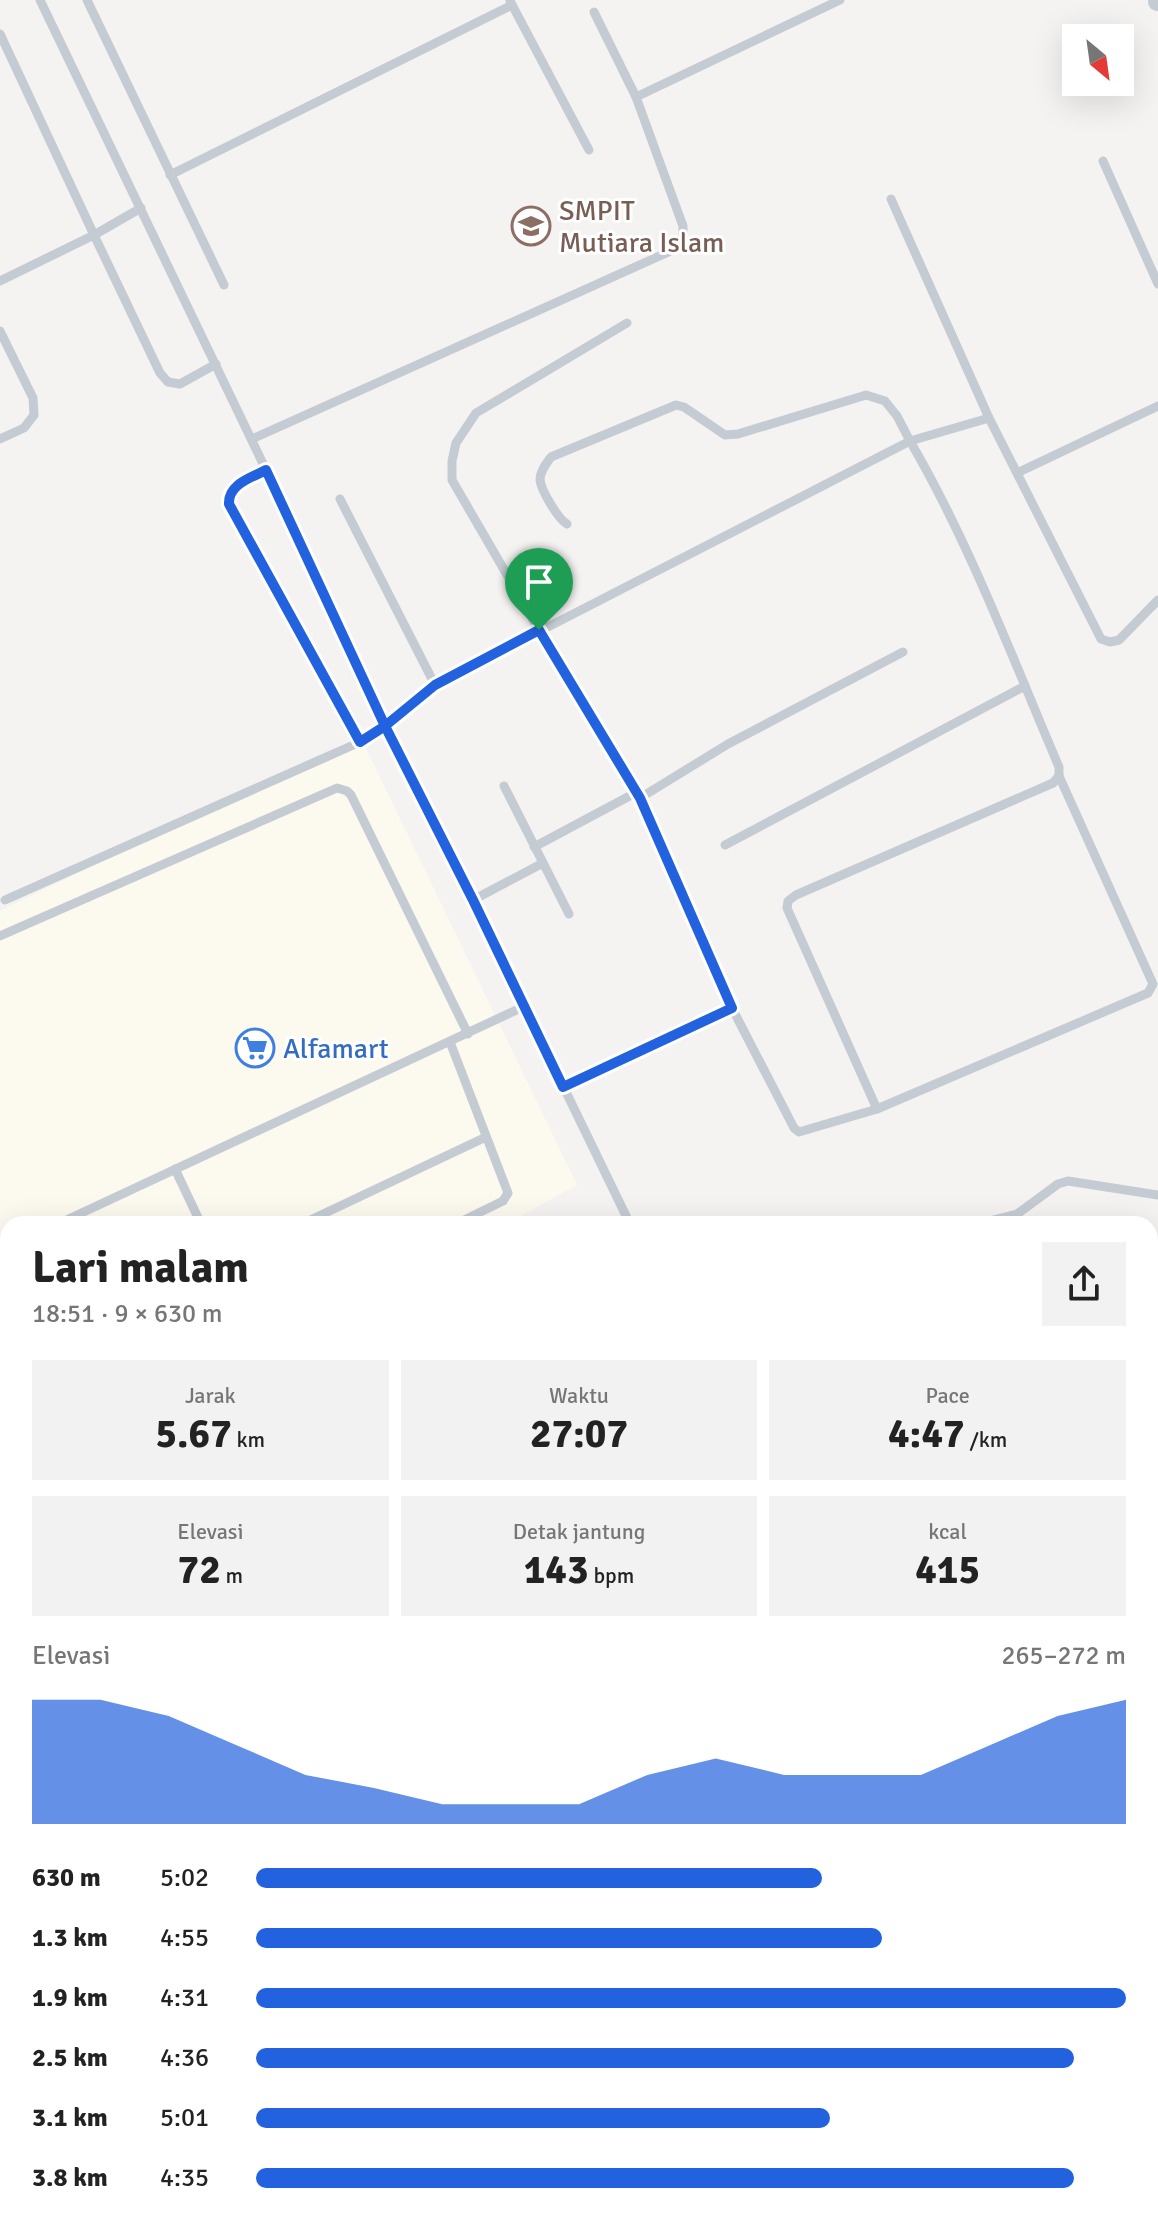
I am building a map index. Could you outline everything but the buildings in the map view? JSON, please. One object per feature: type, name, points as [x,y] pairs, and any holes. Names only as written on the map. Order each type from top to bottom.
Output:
[{"type":"lane","points":[[40,0],[252,439],[385,726],[626,1216]]},
{"type":"lane","points":[[87,0],[224,285]]},
{"type":"lane","points":[[636,97],[840,0]]},
{"type":"lane","points":[[170,175],[510,2],[589,150]]},
{"type":"lane","points":[[252,439],[673,250],[683,238],[683,226],[636,97],[594,12]]},
{"type":"lane","points":[[0,34],[160,373],[168,382],[180,384],[216,364]]},
{"type":"lane","points":[[1103,161],[1158,284]]},
{"type":"lane","points":[[891,199],[989,418],[1101,639],[1110,642],[1119,640],[1158,600]]},
{"type":"lane","points":[[0,281],[141,208]]},
{"type":"lane","points":[[567,524],[558,517],[540,482],[543,468],[551,457],[676,405],[684,407],[725,435],[738,434],[866,395],[885,401],[897,416],[962,537],[1059,767],[1059,776],[1153,984],[1148,993],[877,1109],[799,1132],[794,1128],[732,1008],[639,795],[452,480],[456,443],[476,413],[627,323]]},
{"type":"lane","points":[[0,331],[33,398],[34,415],[24,428],[0,439]]},
{"type":"lane","points":[[1017,473],[1158,406]]},
{"type":"lane","points":[[5,900],[360,742],[435,685],[539,630],[910,441],[989,418]]},
{"type":"lane","points":[[266,470],[233,488],[229,504],[360,742]]},
{"type":"lane","points":[[340,499],[435,685]]},
{"type":"lane","points":[[534,847],[639,795],[728,744],[903,652]]},
{"type":"lane","points":[[725,845],[1025,686]]},
{"type":"lane","points":[[877,1109],[787,908],[788,901],[1053,783],[1059,776]]},
{"type":"lane","points":[[504,786],[569,914]]},
{"type":"lane","points":[[0,936],[337,788],[351,795],[468,1034]]},
{"type":"lane","points":[[473,900],[543,863]]},
{"type":"lane","points":[[75,1216],[525,1006]]},
{"type":"lane","points":[[563,1087],[732,1008]]},
{"type":"lane","points":[[450,1042],[507,1189],[503,1201],[472,1216]]},
{"type":"lane","points":[[319,1216],[486,1137]]},
{"type":"lane","points":[[175,1169],[197,1216]]},
{"type":"lane","points":[[1009,1216],[1017,1214],[1058,1184],[1068,1181],[1158,1195]]},
{"type":"shaded area","name":"Alfamart","points":[[360,736],[577,1185],[521,1216],[0,1216],[0,911]]},
{"type":"place","name":"SMPIT Mutiara Islam","points":[[531,226]]},
{"type":"place","name":"Alfamart","points":[[255,1048]]},
{"type":"route","points":[[539,630],[435,685],[385,726],[266,470],[233,488],[229,496],[229,504],[360,742],[385,726],[563,1087],[732,1008],[640,798],[539,630]]}]
